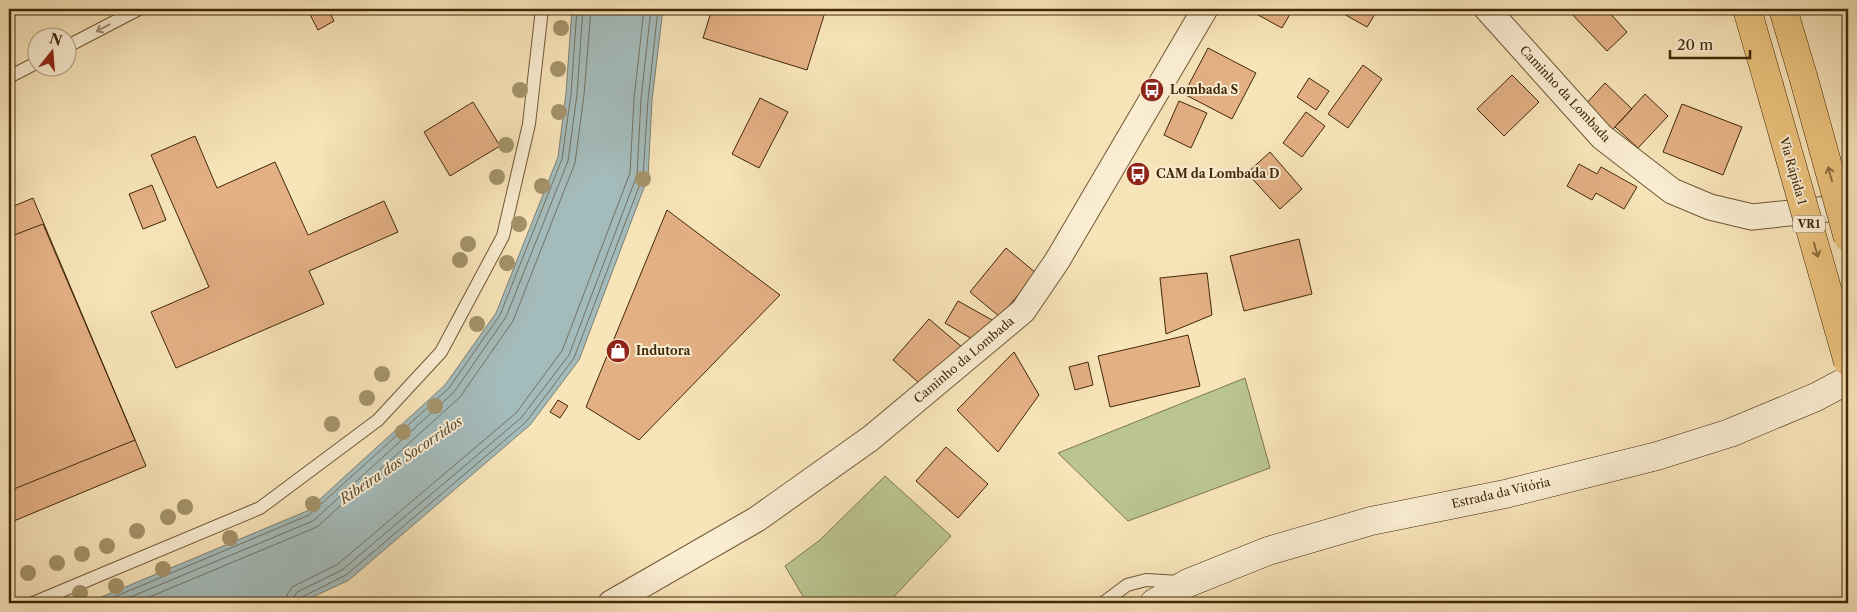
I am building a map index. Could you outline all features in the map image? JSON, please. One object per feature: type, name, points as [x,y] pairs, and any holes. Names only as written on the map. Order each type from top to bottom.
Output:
[{"type":"highway","name":"Via Rápida 1","points":[[1747,9],[1848,362]]},
{"type":"highway","name":"VR1","points":[[1783,9],[1848,238]]},
{"type":"main road","name":"Estrada da Vitória","points":[[1154,603],[1188,583],[1268,551],[1371,521],[1504,494],[1657,456],[1730,433],[1816,397],[1848,380]]},
{"type":"street","name":"Caminho da Lombada","points":[[611,603],[757,519],[856,448],[1023,311],[1057,261],[1205,9]]},
{"type":"street","name":"Caminho da Lombada","points":[[1488,9],[1602,137],[1672,191],[1710,207],[1752,217],[1848,207]]},
{"type":"lane","points":[[78,41],[139,9]]},
{"type":"lane","points":[[33,603],[260,508],[378,420],[441,352],[503,236],[529,124],[542,9]]},
{"type":"lane","points":[[9,77],[28,67]]},
{"type":"lane","points":[[1103,603],[1128,585],[1146,580],[1188,583]]},
{"type":"green space","points":[[1245,378],[1270,468],[1128,521],[1058,453]]},
{"type":"green space","points":[[885,476],[951,536],[888,603],[807,603],[785,566],[820,540]]},
{"type":"water","name":"Ribeira dos Socorridos","points":[[572,9],[663,9],[652,100],[648,177],[579,360],[530,425],[349,580],[300,603],[87,603],[307,511],[445,385],[496,313],[558,157],[566,93]]},
{"type":"building","points":[[307,9],[328,9],[334,21],[318,30]]},
{"type":"building","points":[[712,9],[826,9],[807,70],[703,38]]},
{"type":"building","points":[[1247,9],[1293,9],[1282,28]]},
{"type":"building","points":[[1335,9],[1378,9],[1367,27]]},
{"type":"building","points":[[1567,9],[1606,9],[1627,32],[1607,51]]},
{"type":"building","points":[[1208,48],[1256,73],[1232,119],[1184,94]]},
{"type":"building","points":[[1363,65],[1382,79],[1348,128],[1328,114]]},
{"type":"building","points":[[1512,75],[1539,102],[1504,136],[1477,109]]},
{"type":"building","points":[[1309,78],[1329,91],[1316,110],[1297,97]]},
{"type":"building","points":[[1605,83],[1632,109],[1611,131],[1584,106]]},
{"type":"building","points":[[1645,94],[1668,116],[1638,148],[1615,127]]},
{"type":"building","points":[[760,98],[788,112],[759,168],[732,154]]},
{"type":"building","points":[[1179,101],[1207,113],[1191,148],[1164,135]]},
{"type":"building","points":[[473,102],[500,146],[450,176],[424,132]]},
{"type":"building","points":[[1682,104],[1742,127],[1723,175],[1663,152]]},
{"type":"building","points":[[1306,112],[1325,126],[1302,157],[1283,143]]},
{"type":"building","points":[[195,136],[217,188],[275,162],[308,235],[384,201],[398,232],[309,271],[324,304],[176,368],[151,312],[209,287],[151,155]]},
{"type":"building","points":[[1270,152],[1302,189],[1280,209],[1247,173]]},
{"type":"building","points":[[1579,164],[1597,174],[1601,167],[1637,187],[1624,209],[1596,193],[1592,200],[1567,186]]},
{"type":"building","points":[[152,185],[166,220],[143,229],[129,194]]},
{"type":"building","points":[[33,198],[146,466],[9,523],[9,208]]},
{"type":"building","points":[[667,210],[780,295],[639,440],[586,407]]},
{"type":"building","points":[[43,224],[135,440],[9,491],[9,237]]},
{"type":"building","points":[[1299,239],[1312,294],[1244,311],[1230,256]]},
{"type":"building","points":[[1006,248],[1036,273],[1000,317],[970,292]]},
{"type":"building","points":[[1207,273],[1212,315],[1166,334],[1160,278]]},
{"type":"building","points":[[958,301],[992,320],[979,343],[945,323]]},
{"type":"building","points":[[929,319],[962,347],[926,389],[893,360]]},
{"type":"building","points":[[1188,335],[1200,386],[1110,407],[1098,356]]},
{"type":"building","points":[[1014,352],[1039,395],[998,452],[957,410]]},
{"type":"building","points":[[1088,362],[1093,385],[1075,390],[1069,367]]},
{"type":"building","points":[[558,400],[568,406],[560,418],[550,412]]},
{"type":"building","points":[[946,447],[988,484],[958,518],[916,481]]},
{"type":"place","name":"Lombada S","points":[[1152,90]]},
{"type":"place","name":"CAM da Lombada D","points":[[1138,174]]},
{"type":"place","name":"Indutora","points":[[618,351]]}]
